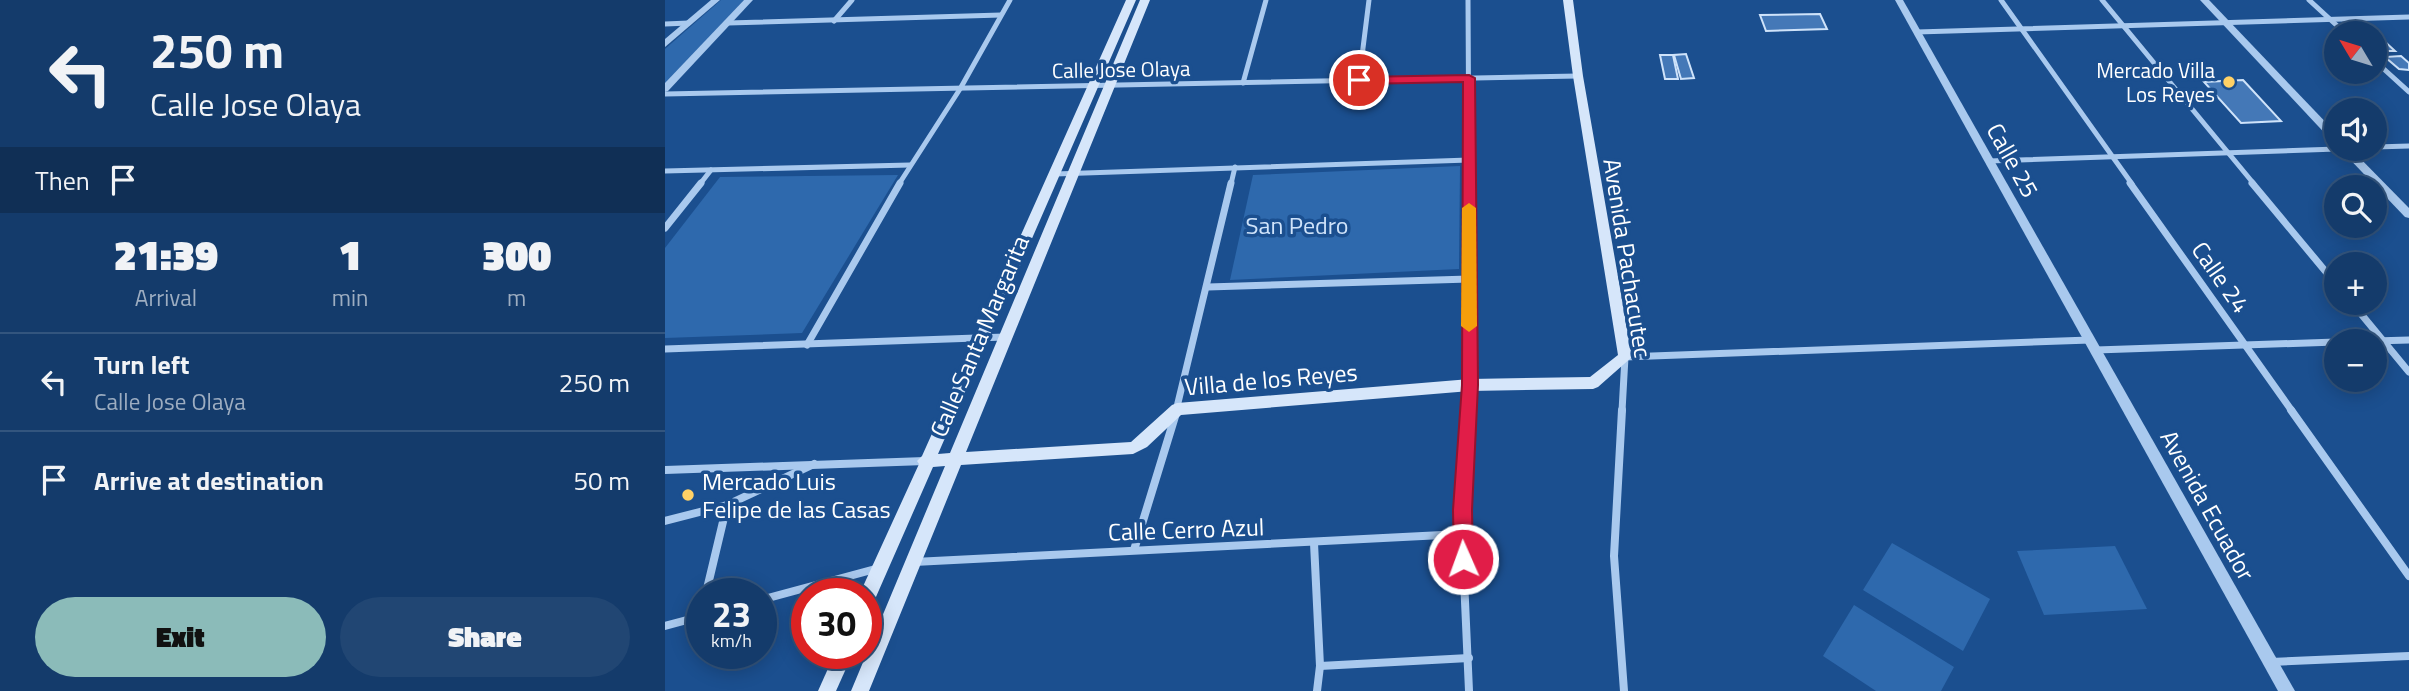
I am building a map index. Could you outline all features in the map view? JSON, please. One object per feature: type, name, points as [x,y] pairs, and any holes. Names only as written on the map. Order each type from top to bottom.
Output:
[{"type":"main road","name":"Calle Santa Margarita","points":[[876,578],[925,461],[1131,0]]},
{"type":"main road","name":"Calle Santa Margarita","points":[[860,691],[952,461],[1075,173],[1145,0]]},
{"type":"main road","name":"Avenida Pachacutec","points":[[1568,0],[1578,76],[1625,357]]},
{"type":"main road","name":"Villa de los Reyes","points":[[925,461],[1133,448],[1142,443],[1177,409],[1470,385],[1593,383],[1625,357]]},
{"type":"main road","points":[[827,691],[836,669]]},
{"type":"street","points":[[665,44],[716,0]]},
{"type":"street","points":[[665,89],[749,0]]},
{"type":"street","points":[[834,21],[852,0]]},
{"type":"street","points":[[807,345],[910,165],[960,89],[1010,0]]},
{"type":"street","points":[[1243,83],[1266,0]]},
{"type":"street","points":[[1359,80],[1369,0]]},
{"type":"street","points":[[1468,0],[1470,385],[1462,534],[1469,691]]},
{"type":"street","name":"Calle 25","points":[[1899,0],[2093,345]]},
{"type":"street","name":"Calle 24","points":[[2001,0],[2409,576]]},
{"type":"street","points":[[2102,0],[2324,269]]},
{"type":"street","points":[[2204,0],[2324,126]]},
{"type":"street","points":[[2309,0],[2330,19]]},
{"type":"street","points":[[728,23],[1001,15]]},
{"type":"street","points":[[1917,32],[2409,17]]},
{"type":"street","points":[[665,24],[689,23]]},
{"type":"street","points":[[2387,72],[2409,92]]},
{"type":"street","name":"Calle Jose Olaya","points":[[665,94],[1578,76]]},
{"type":"street","points":[[2387,147],[2409,146]]},
{"type":"street","points":[[1989,161],[2324,149]]},
{"type":"street","points":[[1055,174],[1469,160]]},
{"type":"street","points":[[2357,161],[2409,214]]},
{"type":"street","points":[[665,171],[910,165]]},
{"type":"street","points":[[1134,550],[1177,409],[1235,167]]},
{"type":"street","points":[[665,228],[711,170]]},
{"type":"street","points":[[1208,287],[1469,279]]},
{"type":"street","points":[[2362,315],[2373,329]]},
{"type":"street","points":[[665,349],[1005,337]]},
{"type":"street","points":[[2387,341],[2409,340]]},
{"type":"street","points":[[1625,357],[2093,345],[2324,342]]},
{"type":"street","name":"Avenida Ecuador","points":[[2093,345],[2287,691]]},
{"type":"street","points":[[2387,346],[2409,372]]},
{"type":"street","name":"Avenida Pachacutec","points":[[1625,357],[1614,556],[1625,691]]},
{"type":"street","points":[[665,470],[925,461]]},
{"type":"street","points":[[665,522],[727,505],[817,463]]},
{"type":"street","points":[[710,578],[727,505]]},
{"type":"street","name":"Calle Cerro Azul","points":[[913,562],[1462,534]]},
{"type":"street","points":[[1314,543],[1320,666],[1317,691]]},
{"type":"street","points":[[777,596],[880,568]]},
{"type":"street","points":[[665,626],[686,620]]},
{"type":"street","points":[[2270,662],[2409,656]]},
{"type":"street","points":[[1320,666],[1469,658]]},
{"type":"green space","points":[[721,0],[744,0],[665,85],[665,49]]},
{"type":"green space","name":"San Pedro","points":[[1460,166],[1459,269],[1230,280],[1253,175]]},
{"type":"green space","points":[[898,175],[802,333],[665,338],[665,248],[720,177]]},
{"type":"green space","points":[[1892,543],[1990,599],[1963,651],[1863,590]]},
{"type":"green space","points":[[2115,546],[2147,609],[2044,615],[2017,551]]},
{"type":"green space","points":[[1854,605],[1954,667],[1941,691],[1876,691],[1823,656]]},
{"type":"building","points":[[1820,14],[1827,29],[1766,31],[1760,15]]},
{"type":"building","points":[[1686,54],[1694,78],[1681,79],[1674,55]]},
{"type":"building","points":[[1660,55],[1673,55],[1678,79],[1665,79]]},
{"type":"building","points":[[2401,56],[2409,63],[2409,70],[2399,69],[2387,57]]},
{"type":"building","points":[[2243,80],[2281,121],[2241,123],[2204,82]]},
{"type":"slow traffic","points":[[1469,208],[1469,326]]},
{"type":"place","name":"Mercado Villa Los Reyes","points":[[2229,82]]},
{"type":"place","name":"Mercado Luis Felipe de las Casas","points":[[688,495]]},
{"type":"route","points":[[1359,80],[1469,78],[1470,385],[1462,510],[1463,559]]}]
